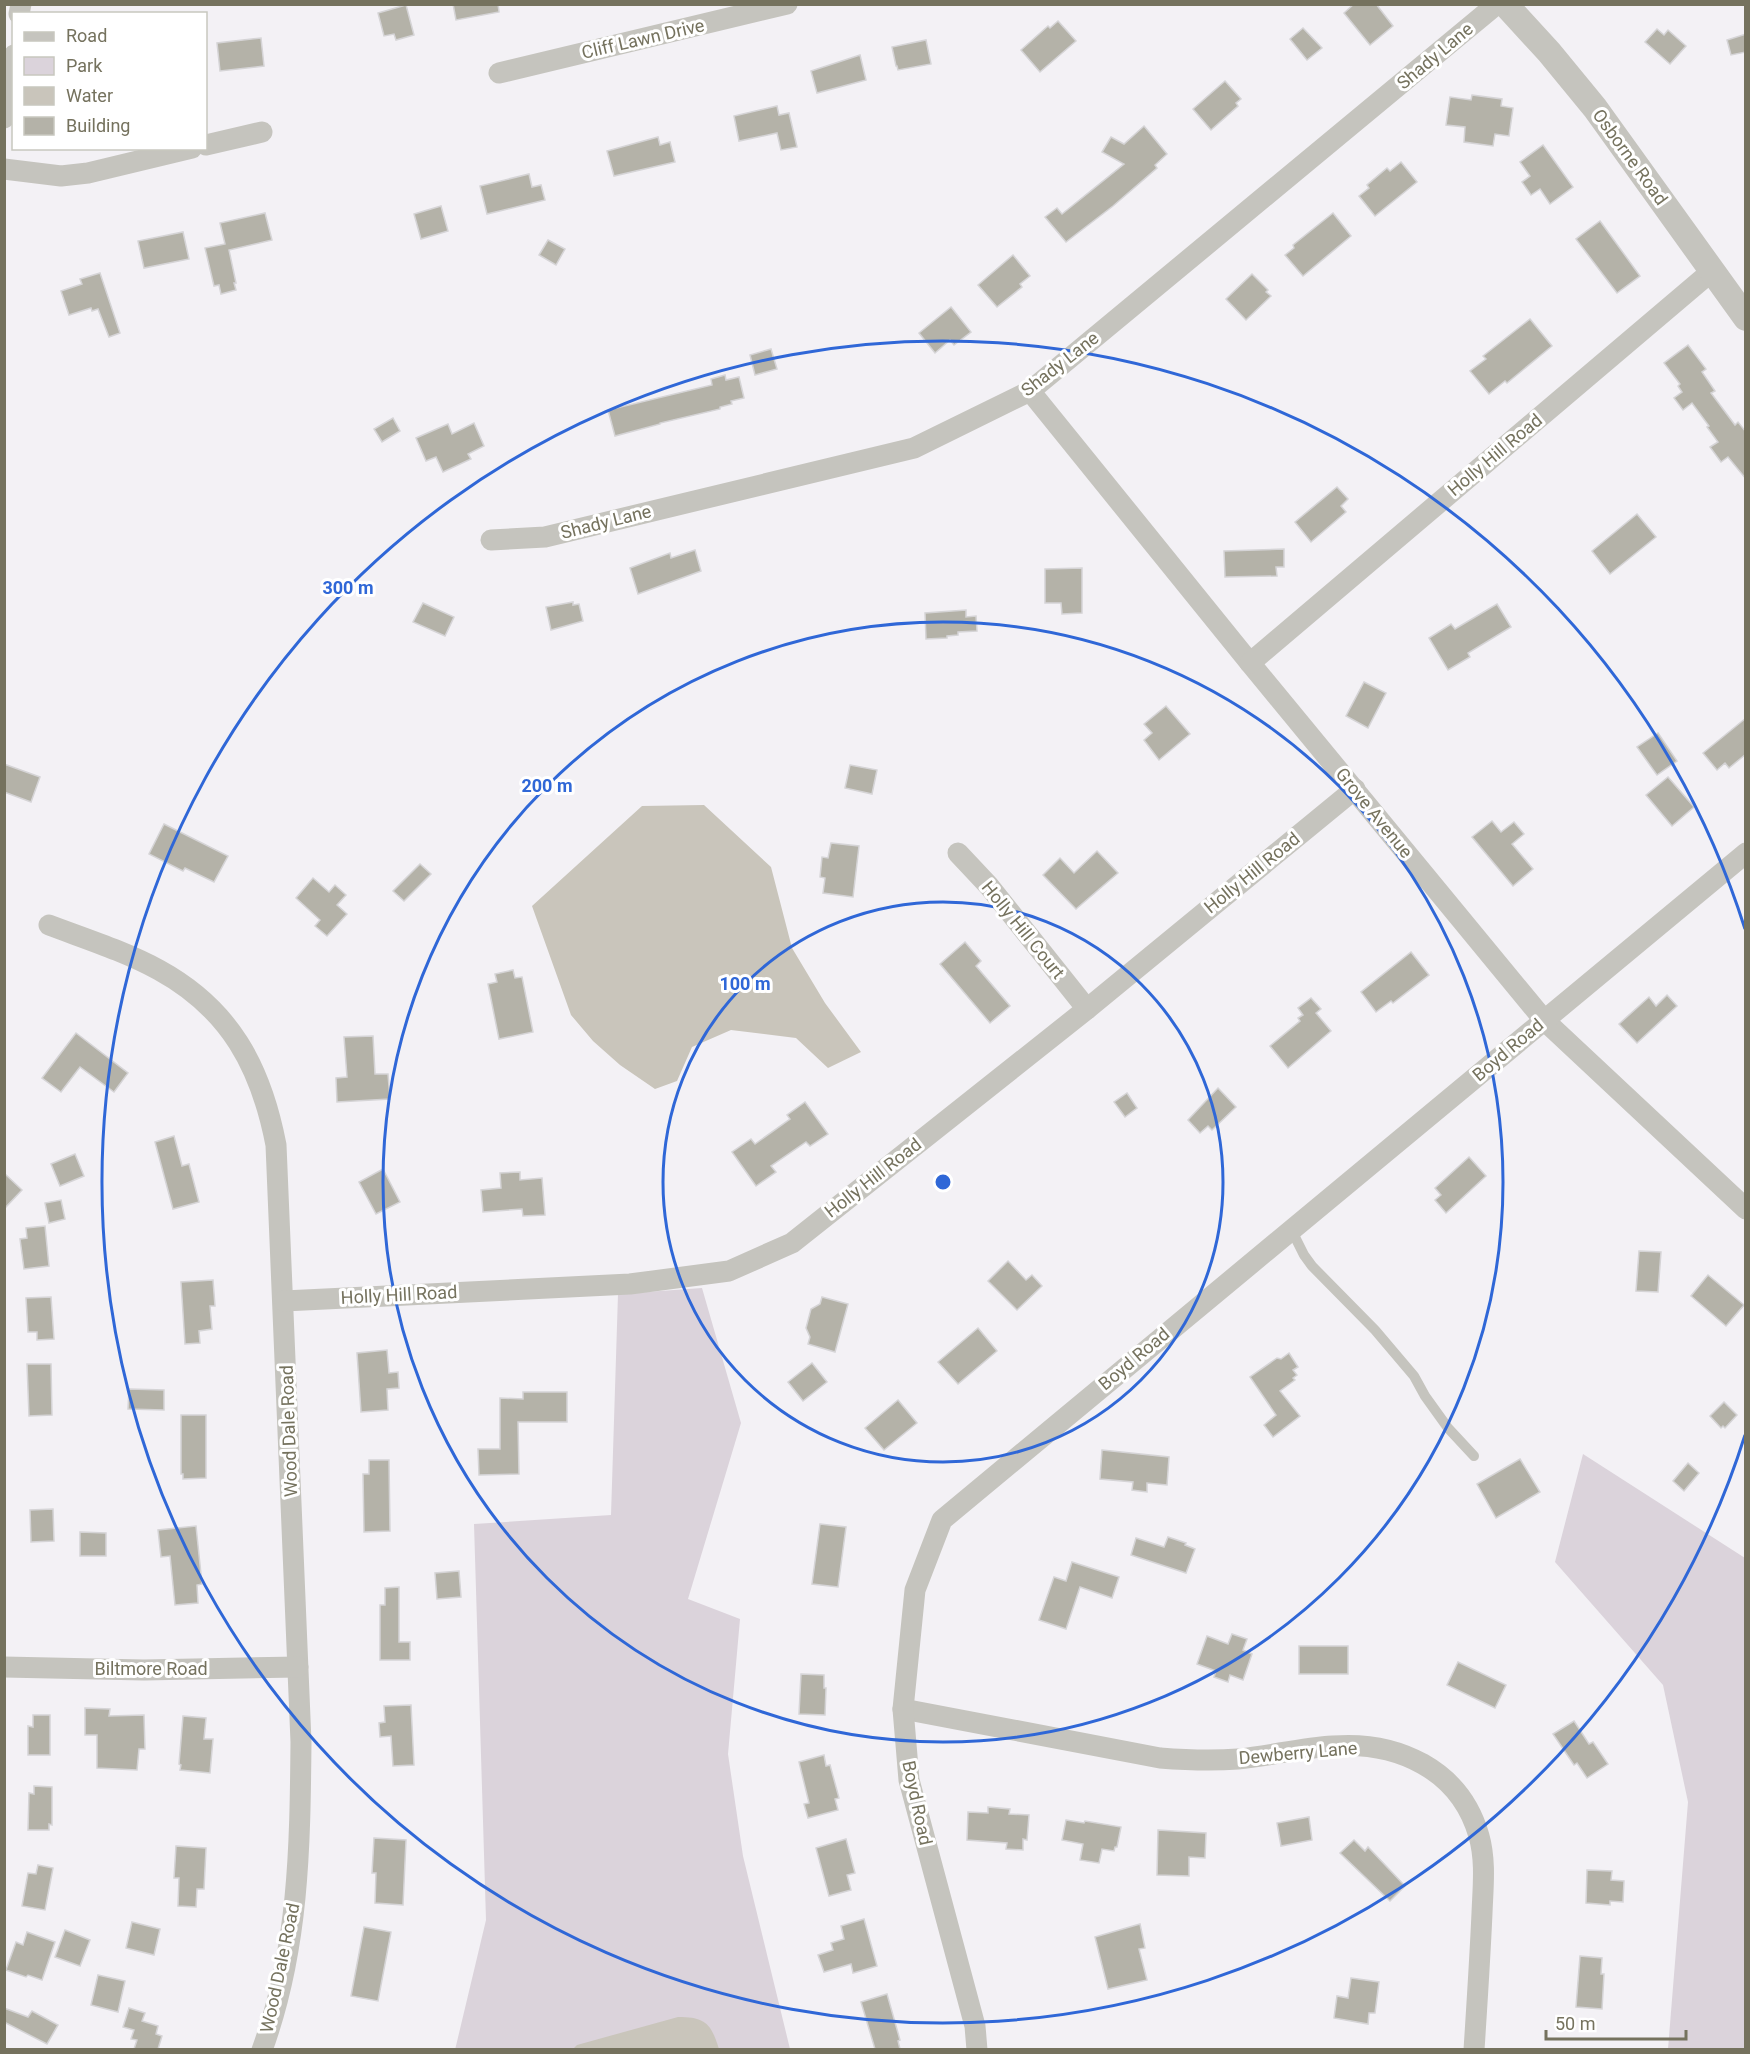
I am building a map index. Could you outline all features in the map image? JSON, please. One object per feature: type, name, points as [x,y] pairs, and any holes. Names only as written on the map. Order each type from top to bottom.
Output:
[{"type":"street","name":"Cliff Lawn Drive","points":[[499,73],[787,4]]},
{"type":"street","name":"Shady Lane","points":[[491,540],[545,537],[914,448],[1030,391],[1497,4]]},
{"type":"street","name":"Osborne Road","points":[[1505,4],[1595,108],[1746,318]]},
{"type":"street","points":[[4,118],[12,68]]},
{"type":"street","points":[[207,145],[262,132]]},
{"type":"street","points":[[4,169],[61,176],[88,173],[184,150]]},
{"type":"street","name":"Holly Hill Road","points":[[1250,663],[1712,271]]},
{"type":"street","name":"Grove Avenue","points":[[1030,391],[1544,1020],[1746,1209]]},
{"type":"street","name":"Holly Hill Road","points":[[284,1301],[630,1284],[729,1270],[792,1243],[1087,1009],[1355,789]]},
{"type":"street","name":"Holly Hill Court","points":[[958,852],[989,886],[1087,1009]]},
{"type":"street","name":"Boyd Road","points":[[977,2049],[975,2026],[909,1780],[903,1708],[915,1590],[942,1520],[1746,853]]},
{"type":"street","name":"Wood Dale Road","points":[[49,925],[129,956],[170,977],[189,990],[233,1033],[259,1080],[270,1112],[276,1145],[284,1301],[301,1742],[300,1838],[294,1918],[281,1982],[262,2049]]},
{"type":"street","name":"Biltmore Road","points":[[4,1667],[144,1670],[298,1667]]},
{"type":"street","name":"Dewberry Lane","points":[[903,1708],[1160,1758],[1198,1761],[1236,1759],[1333,1746],[1360,1746],[1388,1750],[1414,1758],[1436,1770],[1453,1788],[1470,1814],[1479,1835],[1483,1857],[1474,2049]]},
{"type":"lane","points":[[1291,1229],[1312,1266],[1376,1330],[1414,1376],[1448,1428],[1474,1456]]},
{"type":"green space","points":[[702,1288],[741,1423],[688,1599],[740,1619],[728,1754],[743,1856],[790,2049],[455,2050],[486,1920],[474,1524],[611,1515],[618,1294]]},
{"type":"green space","points":[[1583,1454],[1745,1558],[1745,2049],[1668,2049],[1688,1802],[1663,1685],[1555,1562]]},
{"type":"water","points":[[704,805],[771,867],[792,948],[825,1003],[861,1052],[828,1068],[796,1038],[731,1030],[692,1047],[677,1081],[655,1089],[620,1065],[593,1041],[571,1015],[532,906],[642,806]]},
{"type":"water","points":[[678,2017],[695,2018],[706,2024],[713,2033],[719,2049],[573,2049],[577,2045]]},
{"type":"building","points":[[453,4],[498,4],[499,12],[456,20]]},
{"type":"building","points":[[1354,4],[1376,4],[1393,26],[1370,45],[1344,13]]},
{"type":"building","points":[[406,5],[414,35],[396,40],[394,34],[384,36],[378,13]]},
{"type":"building","points":[[1058,21],[1076,41],[1040,72],[1021,50],[1048,26],[1050,28]]},
{"type":"building","points":[[1303,28],[1322,48],[1307,60],[1290,39]]},
{"type":"building","points":[[1657,29],[1664,35],[1668,30],[1686,46],[1670,64],[1645,42]]},
{"type":"building","points":[[1746,34],[1746,52],[1731,55],[1727,40]]},
{"type":"building","points":[[261,38],[264,66],[220,71],[217,43]]},
{"type":"building","points":[[926,40],[931,64],[898,70],[892,47]]},
{"type":"building","points":[[860,55],[866,80],[817,93],[811,71]]},
{"type":"building","points":[[1225,81],[1241,99],[1236,103],[1238,106],[1211,130],[1193,109]]},
{"type":"building","points":[[1472,95],[1502,99],[1501,106],[1513,108],[1509,136],[1495,134],[1493,146],[1464,142],[1465,127],[1446,125],[1450,97],[1471,100]]},
{"type":"building","points":[[777,106],[779,115],[789,113],[797,147],[781,150],[777,133],[739,141],[734,116]]},
{"type":"building","points":[[1144,126],[1167,154],[1155,165],[1157,168],[1066,242],[1045,217],[1057,208],[1062,214],[1124,164],[1102,152],[1111,137],[1124,144]]},
{"type":"building","points":[[658,137],[660,145],[670,142],[675,162],[614,176],[607,151]]},
{"type":"building","points":[[1543,145],[1573,187],[1550,204],[1540,189],[1531,195],[1522,182],[1530,176],[1520,162]]},
{"type":"building","points":[[1401,162],[1417,182],[1375,216],[1359,196],[1369,188],[1367,185],[1387,168],[1390,171]]},
{"type":"building","points":[[529,174],[532,187],[541,185],[545,200],[487,214],[480,186]]},
{"type":"building","points":[[441,206],[448,231],[421,239],[414,214]]},
{"type":"building","points":[[265,213],[272,240],[229,250],[236,290],[221,294],[219,285],[214,286],[205,248],[225,244],[220,223]]},
{"type":"building","points":[[1333,213],[1351,236],[1303,276],[1285,255],[1294,248],[1293,245]]},
{"type":"building","points":[[1600,221],[1640,276],[1617,293],[1576,239]]},
{"type":"building","points":[[183,232],[189,259],[144,268],[138,241]]},
{"type":"building","points":[[548,240],[565,249],[556,265],[539,255]]},
{"type":"building","points":[[1013,255],[1030,276],[1020,284],[1022,287],[997,307],[978,285]]},
{"type":"building","points":[[100,273],[120,333],[109,337],[98,309],[92,311],[91,308],[69,315],[61,291],[82,284],[80,279]]},
{"type":"building","points":[[1252,274],[1271,296],[1246,320],[1226,299]]},
{"type":"building","points":[[951,307],[971,332],[954,345],[950,340],[935,353],[919,333]]},
{"type":"building","points":[[1530,319],[1552,346],[1507,383],[1505,381],[1489,394],[1470,371],[1486,359],[1483,356]]},
{"type":"building","points":[[1688,345],[1706,369],[1702,372],[1715,391],[1711,393],[1735,425],[1738,422],[1746,432],[1746,479],[1728,457],[1721,462],[1710,447],[1718,442],[1692,403],[1683,410],[1674,398],[1682,392],[1678,386],[1680,384],[1664,363]]},
{"type":"building","points":[[771,349],[777,369],[755,375],[750,355]]},
{"type":"building","points":[[725,375],[726,380],[739,377],[744,398],[731,401],[732,404],[720,407],[720,409],[615,436],[608,410],[712,385],[711,379]]},
{"type":"building","points":[[393,418],[400,431],[382,442],[374,429]]},
{"type":"building","points":[[474,423],[484,446],[468,454],[471,459],[443,472],[436,457],[426,461],[416,438],[448,424],[452,434]]},
{"type":"building","points":[[1337,487],[1348,499],[1341,506],[1346,512],[1311,542],[1295,522]]},
{"type":"building","points":[[1637,514],[1656,537],[1610,574],[1592,551]]},
{"type":"building","points":[[1284,549],[1284,567],[1276,567],[1277,576],[1225,577],[1224,551]]},
{"type":"building","points":[[695,550],[701,571],[638,594],[630,568],[670,553],[671,558]]},
{"type":"building","points":[[1082,568],[1082,613],[1062,614],[1061,603],[1045,603],[1045,569]]},
{"type":"building","points":[[573,602],[573,605],[579,604],[583,621],[551,630],[546,607]]},
{"type":"building","points":[[423,603],[454,617],[445,636],[413,622]]},
{"type":"building","points":[[1497,604],[1511,627],[1468,653],[1470,657],[1448,670],[1429,638],[1451,624],[1455,629]]},
{"type":"building","points":[[966,610],[966,617],[976,616],[977,631],[958,632],[958,635],[947,636],[947,638],[926,639],[925,613]]},
{"type":"building","points":[[1364,682],[1386,693],[1368,728],[1346,716]]},
{"type":"building","points":[[1166,706],[1190,734],[1159,760],[1144,740],[1152,733],[1144,724]]},
{"type":"building","points":[[1746,718],[1746,754],[1729,768],[1725,763],[1717,770],[1703,753]]},
{"type":"building","points":[[1658,733],[1677,761],[1657,775],[1637,747]]},
{"type":"building","points":[[4,764],[40,777],[31,802],[4,792]]},
{"type":"building","points":[[850,765],[877,770],[872,794],[845,788]]},
{"type":"building","points":[[1668,777],[1694,807],[1672,826],[1646,795]]},
{"type":"building","points":[[1492,821],[1501,832],[1514,822],[1524,834],[1512,844],[1533,869],[1513,886],[1472,837]]},
{"type":"building","points":[[164,824],[228,856],[214,882],[185,868],[183,871],[149,854]]},
{"type":"building","points":[[831,843],[859,846],[853,897],[823,893],[825,878],[820,877],[822,857],[828,858]]},
{"type":"building","points":[[1097,851],[1118,873],[1076,909],[1043,875],[1060,858],[1074,873]]},
{"type":"building","points":[[420,864],[431,874],[404,901],[393,891]]},
{"type":"building","points":[[313,878],[329,892],[335,885],[346,895],[337,905],[347,914],[327,936],[315,926],[320,920],[296,898]]},
{"type":"building","points":[[965,942],[981,961],[976,966],[1010,1006],[990,1023],[940,964]]},
{"type":"building","points":[[1411,952],[1429,975],[1393,1003],[1391,1001],[1376,1012],[1361,992]]},
{"type":"building","points":[[513,970],[515,978],[522,977],[533,1032],[499,1039],[488,984],[497,982],[495,974]]},
{"type":"building","points":[[1667,995],[1677,1006],[1637,1043],[1619,1024],[1649,997],[1656,1006]]},
{"type":"building","points":[[1311,998],[1321,1009],[1316,1013],[1331,1031],[1288,1068],[1270,1046],[1300,1021],[1298,1018],[1303,1015],[1298,1008]]},
{"type":"building","points":[[76,1033],[128,1073],[114,1092],[80,1067],[61,1092],[42,1078]]},
{"type":"building","points":[[373,1036],[375,1074],[388,1074],[390,1099],[337,1102],[336,1078],[347,1077],[344,1037]]},
{"type":"building","points":[[1218,1088],[1236,1107],[1212,1130],[1208,1126],[1200,1133],[1188,1120]]},
{"type":"building","points":[[1127,1093],[1137,1108],[1125,1117],[1114,1102]]},
{"type":"building","points":[[805,1102],[828,1134],[810,1146],[806,1142],[771,1166],[776,1172],[756,1186],[732,1152],[751,1139],[755,1144],[790,1119],[787,1115]]},
{"type":"building","points":[[174,1136],[182,1166],[189,1164],[199,1202],[173,1209],[155,1142]]},
{"type":"building","points":[[75,1154],[84,1176],[60,1186],[51,1164]]},
{"type":"building","points":[[1469,1157],[1486,1176],[1446,1213],[1435,1200],[1441,1195],[1435,1188]]},
{"type":"building","points":[[383,1169],[400,1202],[376,1214],[359,1182]]},
{"type":"building","points":[[520,1172],[520,1180],[542,1178],[545,1215],[523,1216],[522,1209],[483,1212],[481,1190],[501,1188],[500,1173]]},
{"type":"building","points":[[4,1173],[22,1190],[4,1209]]},
{"type":"building","points":[[61,1200],[65,1219],[49,1223],[45,1203]]},
{"type":"building","points":[[45,1226],[49,1266],[24,1269],[20,1239],[27,1238],[26,1228]]},
{"type":"building","points":[[1639,1251],[1661,1252],[1658,1292],[1636,1291]]},
{"type":"building","points":[[1008,1261],[1026,1280],[1032,1275],[1042,1286],[1017,1310],[988,1281]]},
{"type":"building","points":[[1708,1275],[1744,1305],[1726,1326],[1691,1296]]},
{"type":"building","points":[[213,1280],[215,1306],[210,1306],[212,1329],[199,1331],[200,1343],[185,1344],[181,1282]]},
{"type":"building","points":[[51,1297],[54,1339],[37,1340],[37,1332],[28,1332],[26,1298]]},
{"type":"building","points":[[822,1297],[848,1304],[835,1352],[808,1344],[810,1337],[806,1328],[811,1309],[820,1304]]},
{"type":"building","points":[[978,1328],[997,1351],[958,1384],[938,1362]]},
{"type":"building","points":[[387,1350],[389,1373],[398,1372],[399,1388],[387,1389],[388,1410],[361,1412],[357,1353]]},
{"type":"building","points":[[1289,1353],[1298,1367],[1293,1370],[1297,1375],[1293,1378],[1295,1380],[1280,1391],[1300,1416],[1273,1437],[1264,1425],[1276,1415],[1250,1377],[1277,1358],[1281,1359]]},
{"type":"building","points":[[812,1363],[827,1382],[803,1401],[788,1382]]},
{"type":"building","points":[[27,1364],[51,1364],[52,1415],[29,1416]]},
{"type":"building","points":[[129,1389],[164,1390],[164,1410],[128,1409]]},
{"type":"building","points":[[523,1392],[567,1392],[567,1422],[518,1422],[519,1474],[479,1475],[478,1449],[500,1449],[500,1398],[523,1399]]},
{"type":"building","points":[[898,1400],[917,1423],[884,1450],[865,1428]]},
{"type":"building","points":[[1724,1402],[1737,1415],[1725,1428],[1723,1426],[1721,1428],[1710,1416]]},
{"type":"building","points":[[181,1415],[206,1415],[206,1478],[183,1479],[183,1474],[181,1474]]},
{"type":"building","points":[[1102,1450],[1169,1457],[1167,1485],[1147,1483],[1147,1492],[1132,1490],[1133,1482],[1100,1479]]},
{"type":"building","points":[[1520,1459],[1540,1492],[1496,1518],[1477,1484]]},
{"type":"building","points":[[369,1460],[389,1460],[390,1531],[364,1532],[363,1474],[369,1474]]},
{"type":"building","points":[[1688,1463],[1699,1473],[1684,1491],[1673,1481]]},
{"type":"building","points":[[53,1509],[54,1541],[31,1542],[30,1510]]},
{"type":"building","points":[[820,1524],[846,1527],[838,1587],[812,1584]]},
{"type":"building","points":[[196,1526],[202,1584],[197,1585],[198,1603],[175,1605],[170,1556],[161,1557],[158,1530]]},
{"type":"building","points":[[80,1532],[106,1533],[106,1556],[80,1556]]},
{"type":"building","points":[[1168,1537],[1186,1543],[1185,1545],[1195,1549],[1186,1573],[1131,1555],[1136,1538],[1164,1547]]},
{"type":"building","points":[[1072,1562],[1119,1577],[1112,1598],[1080,1587],[1066,1629],[1039,1620],[1054,1577],[1066,1581]]},
{"type":"building","points":[[459,1571],[461,1597],[437,1599],[435,1573]]},
{"type":"building","points":[[399,1587],[399,1642],[410,1642],[410,1660],[380,1660],[380,1605],[385,1605],[385,1588]]},
{"type":"building","points":[[1232,1634],[1247,1639],[1243,1650],[1252,1654],[1243,1680],[1230,1675],[1228,1682],[1214,1677],[1216,1671],[1197,1664],[1207,1636],[1228,1644]]},
{"type":"building","points":[[1299,1646],[1348,1646],[1348,1674],[1299,1674]]},
{"type":"building","points":[[1458,1662],[1506,1685],[1495,1708],[1447,1685]]},
{"type":"building","points":[[801,1674],[824,1675],[825,1715],[799,1714]]},
{"type":"building","points":[[411,1705],[414,1765],[393,1766],[391,1736],[380,1737],[379,1723],[385,1722],[384,1706]]},
{"type":"building","points":[[85,1708],[110,1709],[109,1716],[144,1715],[145,1749],[139,1749],[137,1770],[97,1768],[97,1735],[85,1735]]},
{"type":"building","points":[[33,1715],[50,1715],[50,1755],[28,1755],[28,1726],[33,1727]]},
{"type":"building","points":[[183,1716],[206,1718],[204,1739],[213,1739],[210,1773],[180,1770]]},
{"type":"building","points":[[1574,1721],[1589,1744],[1593,1742],[1608,1764],[1587,1778],[1577,1763],[1574,1765],[1553,1734]]},
{"type":"building","points":[[824,1755],[826,1766],[830,1765],[839,1798],[835,1799],[838,1810],[808,1818],[804,1804],[809,1803],[799,1762]]},
{"type":"building","points":[[34,1786],[52,1787],[52,1825],[49,1824],[49,1830],[28,1830],[29,1793],[34,1794]]},
{"type":"building","points":[[988,1807],[1010,1809],[1009,1814],[1029,1815],[1027,1840],[1023,1839],[1023,1850],[1006,1849],[1007,1843],[967,1840],[968,1812],[988,1813]]},
{"type":"building","points":[[1309,1817],[1312,1840],[1281,1846],[1277,1823]]},
{"type":"building","points":[[1066,1820],[1121,1827],[1117,1847],[1114,1851],[1102,1849],[1099,1863],[1080,1860],[1083,1844],[1062,1840]]},
{"type":"building","points":[[1158,1830],[1206,1833],[1205,1858],[1189,1857],[1189,1876],[1157,1875]]},
{"type":"building","points":[[374,1838],[406,1840],[403,1905],[375,1903],[376,1873],[372,1873]]},
{"type":"building","points":[[846,1839],[855,1873],[847,1875],[851,1890],[829,1896],[816,1848]]},
{"type":"building","points":[[1354,1840],[1365,1851],[1368,1847],[1405,1886],[1390,1901],[1340,1853]]},
{"type":"building","points":[[176,1846],[206,1848],[204,1889],[197,1889],[196,1907],[178,1906],[179,1878],[174,1878]]},
{"type":"building","points":[[38,1865],[53,1868],[45,1910],[22,1906],[28,1873],[36,1874]]},
{"type":"building","points":[[1587,1870],[1612,1871],[1611,1880],[1624,1881],[1623,1902],[1610,1901],[1610,1905],[1586,1903]]},
{"type":"building","points":[[864,1919],[877,1966],[853,1973],[851,1964],[824,1972],[818,1955],[833,1950],[831,1943],[844,1939],[841,1926]]},
{"type":"building","points":[[132,1922],[160,1929],[154,1955],[126,1948]]},
{"type":"building","points":[[1140,1924],[1145,1948],[1139,1949],[1147,1980],[1108,1989],[1095,1937]]},
{"type":"building","points":[[364,1927],[391,1932],[378,2001],[351,1996]]},
{"type":"building","points":[[65,1930],[90,1940],[80,1966],[55,1957]]},
{"type":"building","points":[[27,1932],[55,1942],[42,1980],[6,1970],[16,1942],[23,1945]]},
{"type":"building","points":[[1580,1956],[1602,1958],[1601,1974],[1604,1974],[1602,2009],[1576,2007]]},
{"type":"building","points":[[98,1975],[125,1981],[118,2012],[91,2005]]},
{"type":"building","points":[[1351,1978],[1379,1982],[1375,2013],[1369,2013],[1368,2024],[1334,2018],[1337,1996],[1348,1998]]},
{"type":"building","points":[[887,1994],[900,2040],[898,2041],[900,2049],[875,2049],[861,2002]]},
{"type":"building","points":[[4,2008],[28,2017],[32,2011],[58,2025],[47,2044],[4,2022]]},
{"type":"building","points":[[129,2008],[145,2013],[142,2021],[158,2026],[156,2034],[162,2036],[158,2049],[134,2049],[137,2040],[131,2039],[134,2030],[123,2027]]}]
